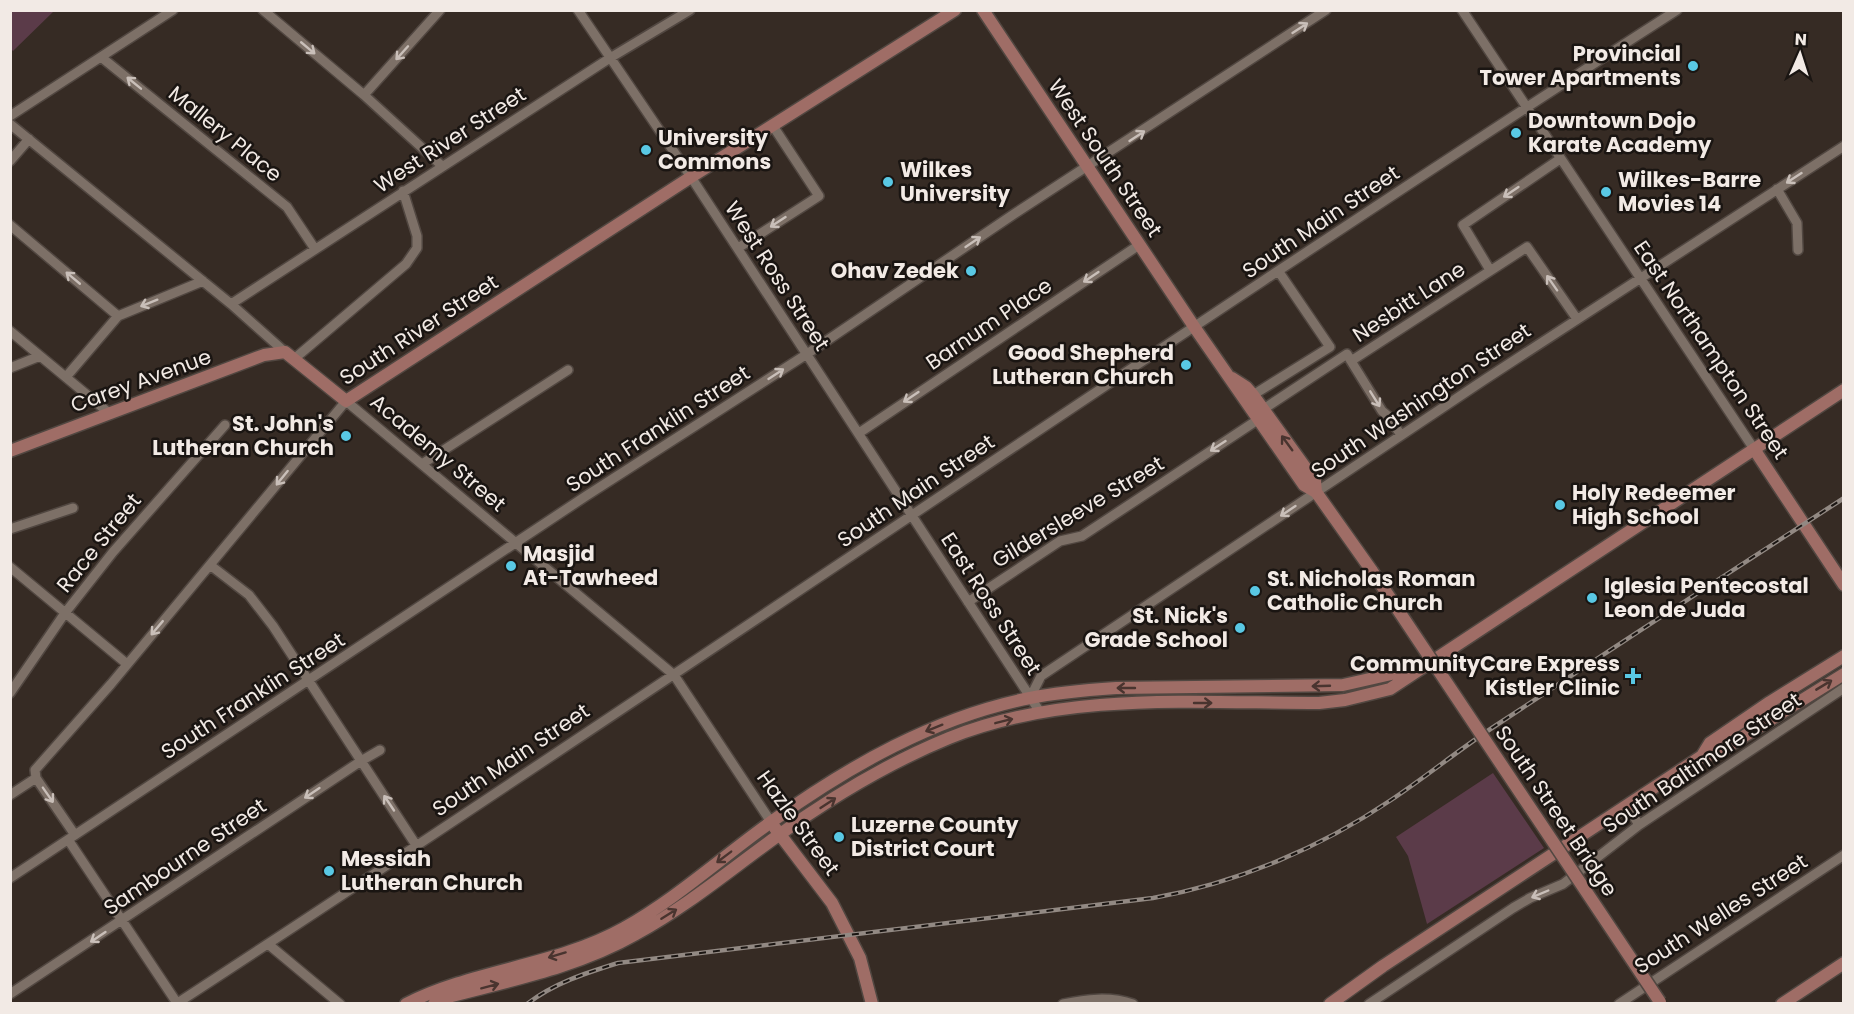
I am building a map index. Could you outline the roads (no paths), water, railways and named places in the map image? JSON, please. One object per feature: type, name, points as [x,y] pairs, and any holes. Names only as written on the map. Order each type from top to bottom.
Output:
[{"type":"main road","name":"South River Street","points":[[345,401],[691,177],[956,10]]},
{"type":"main road","name":"West South Street","points":[[983,10],[1139,245],[1231,378]]},
{"type":"main road","name":"Carey Avenue","points":[[10,451],[264,355],[290,356]]},
{"type":"main road","name":"Academy Street","points":[[290,356],[345,401]]},
{"type":"main road","points":[[1231,378],[1246,387],[1253,395],[1260,415]]},
{"type":"main road","points":[[1231,378],[1260,415]]},
{"type":"main road","points":[[434,1004],[448,997],[555,969],[600,952],[636,934],[684,904],[779,835],[894,762],[951,737],[1040,712],[1131,702],[1319,703],[1345,700],[1390,689],[1844,390]]},
{"type":"main road","name":"South Street Bridge","points":[[1260,415],[1315,481],[1317,492],[1660,1003]]},
{"type":"main road","name":"East Northampton Street","points":[[1754,449],[1844,585]]},
{"type":"main road","points":[[1702,756],[1710,743],[1844,656]]},
{"type":"main road","points":[[406,1004],[429,992],[562,954],[603,939],[645,914],[771,822],[867,760],[929,729],[977,712],[1030,698],[1116,688],[1342,685],[1419,668]]},
{"type":"main road","points":[[1330,1004],[1383,966],[1702,756],[1717,753],[1844,674]]},
{"type":"main road","name":"Hazle Street","points":[[771,822],[836,909],[860,958],[872,1004]]},
{"type":"main road","points":[[1782,1004],[1844,963]]},
{"type":"street","points":[[10,116],[173,10]]},
{"type":"street","points":[[263,10],[442,166]]},
{"type":"street","points":[[363,95],[440,10]]},
{"type":"street","name":"West Ross Street","points":[[579,10],[912,515]]},
{"type":"street","name":"West River Street","points":[[231,304],[610,58],[690,10]]},
{"type":"street","name":"South Franklin Street","points":[[10,878],[1326,10]]},
{"type":"street","name":"East Northampton Street","points":[[1462,10],[1525,108],[1754,449]]},
{"type":"street","name":"South Main Street","points":[[176,1003],[674,675],[1525,108],[1677,10]]},
{"type":"street","name":"Mallery Place","points":[[101,57],[287,207],[315,249]]},
{"type":"street","name":"Academy Street","points":[[10,124],[231,304],[290,356]]},
{"type":"street","points":[[738,248],[819,195],[773,126]]},
{"type":"street","points":[[10,160],[29,139]]},
{"type":"street","name":"South Washington Street","points":[[1030,698],[1041,676],[1401,435],[1844,146]]},
{"type":"street","points":[[1490,270],[1463,225],[1560,159]]},
{"type":"street","points":[[1777,189],[1797,223],[1798,250]]},
{"type":"street","points":[[290,356],[406,264],[417,248],[417,236],[403,192]]},
{"type":"street","points":[[10,225],[118,316]]},
{"type":"street","name":"Barnum Place","points":[[858,433],[1139,245]]},
{"type":"street","name":"Nesbitt Lane","points":[[1260,415],[1347,354],[1351,361],[1527,247],[1577,319]]},
{"type":"street","points":[[1253,395],[1330,347],[1279,272]]},
{"type":"street","points":[[66,377],[118,316],[203,281]]},
{"type":"street","points":[[10,331],[109,413]]},
{"type":"street","points":[[10,368],[40,356]]},
{"type":"street","points":[[1351,361],[1382,411],[1401,435]]},
{"type":"street","points":[[422,464],[568,370]]},
{"type":"street","name":"Academy Street","points":[[345,401],[674,675]]},
{"type":"street","name":"South River Street","points":[[36,778],[35,770],[127,664],[345,401]]},
{"type":"street","name":"Gildersleeve Street","points":[[968,602],[1060,541],[1082,536],[1260,415]]},
{"type":"street","name":"Race Street","points":[[10,693],[65,613],[132,529],[225,424]]},
{"type":"street","points":[[10,529],[73,508]]},
{"type":"street","name":"East Ross Street","points":[[912,515],[1040,712]]},
{"type":"street","points":[[210,565],[249,596],[273,626],[416,845]]},
{"type":"street","points":[[10,567],[127,664]]},
{"type":"street","name":"Hazle Street","points":[[674,675],[771,822]]},
{"type":"street","name":"South Baltimore Street","points":[[1369,1004],[1513,908],[1563,884],[1639,825],[1844,688]]},
{"type":"street","points":[[1790,706],[1795,722]]},
{"type":"street","name":"Sambourne Street","points":[[10,994],[380,750]]},
{"type":"street","points":[[10,795],[36,778],[121,921],[176,1003]]},
{"type":"street","points":[[1627,805],[1639,825]]},
{"type":"street","name":"South Welles Street","points":[[1618,1004],[1844,855]]},
{"type":"street","points":[[268,944],[340,1004]]},
{"type":"street","points":[[1631,995],[1638,1004]]},
{"type":"street","points":[[1063,1004],[1086,999],[1107,999],[1133,1004]]},
{"type":"railway","points":[[527,1004],[559,984],[618,963],[1153,898],[1216,883],[1246,873],[1307,848],[1364,817],[1498,724],[1844,498]]},
{"type":"place","name":"Provincial Tower Apartments","points":[[1693,66]]},
{"type":"place","name":"Downtown Dojo Karate Academy","points":[[1516,133]]},
{"type":"place","name":"University Commons","points":[[646,150]]},
{"type":"place","name":"Wilkes University","points":[[888,182]]},
{"type":"place","name":"Wilkes-Barre Movies 14","points":[[1606,192]]},
{"type":"place","name":"Ohav Zedek","points":[[971,271]]},
{"type":"place","name":"Good Shepherd Lutheran Church","points":[[1186,365]]},
{"type":"place","name":"St. John's Lutheran Church","points":[[346,436]]},
{"type":"place","name":"Holy Redeemer High School","points":[[1560,505]]},
{"type":"place","name":"Masjid At-Tawheed","points":[[511,566]]},
{"type":"place","name":"St. Nicholas Roman Catholic Church","points":[[1255,591]]},
{"type":"place","name":"Iglesia Pentecostal Leon de Juda","points":[[1592,598]]},
{"type":"place","name":"St. Nick's Grade School","points":[[1240,628]]},
{"type":"place","name":"CommunityCare Express Kistler Clinic","points":[[1633,676]]},
{"type":"place","name":"Luzerne County District Court","points":[[839,837]]},
{"type":"place","name":"Messiah Lutheran Church","points":[[329,871]]}]
